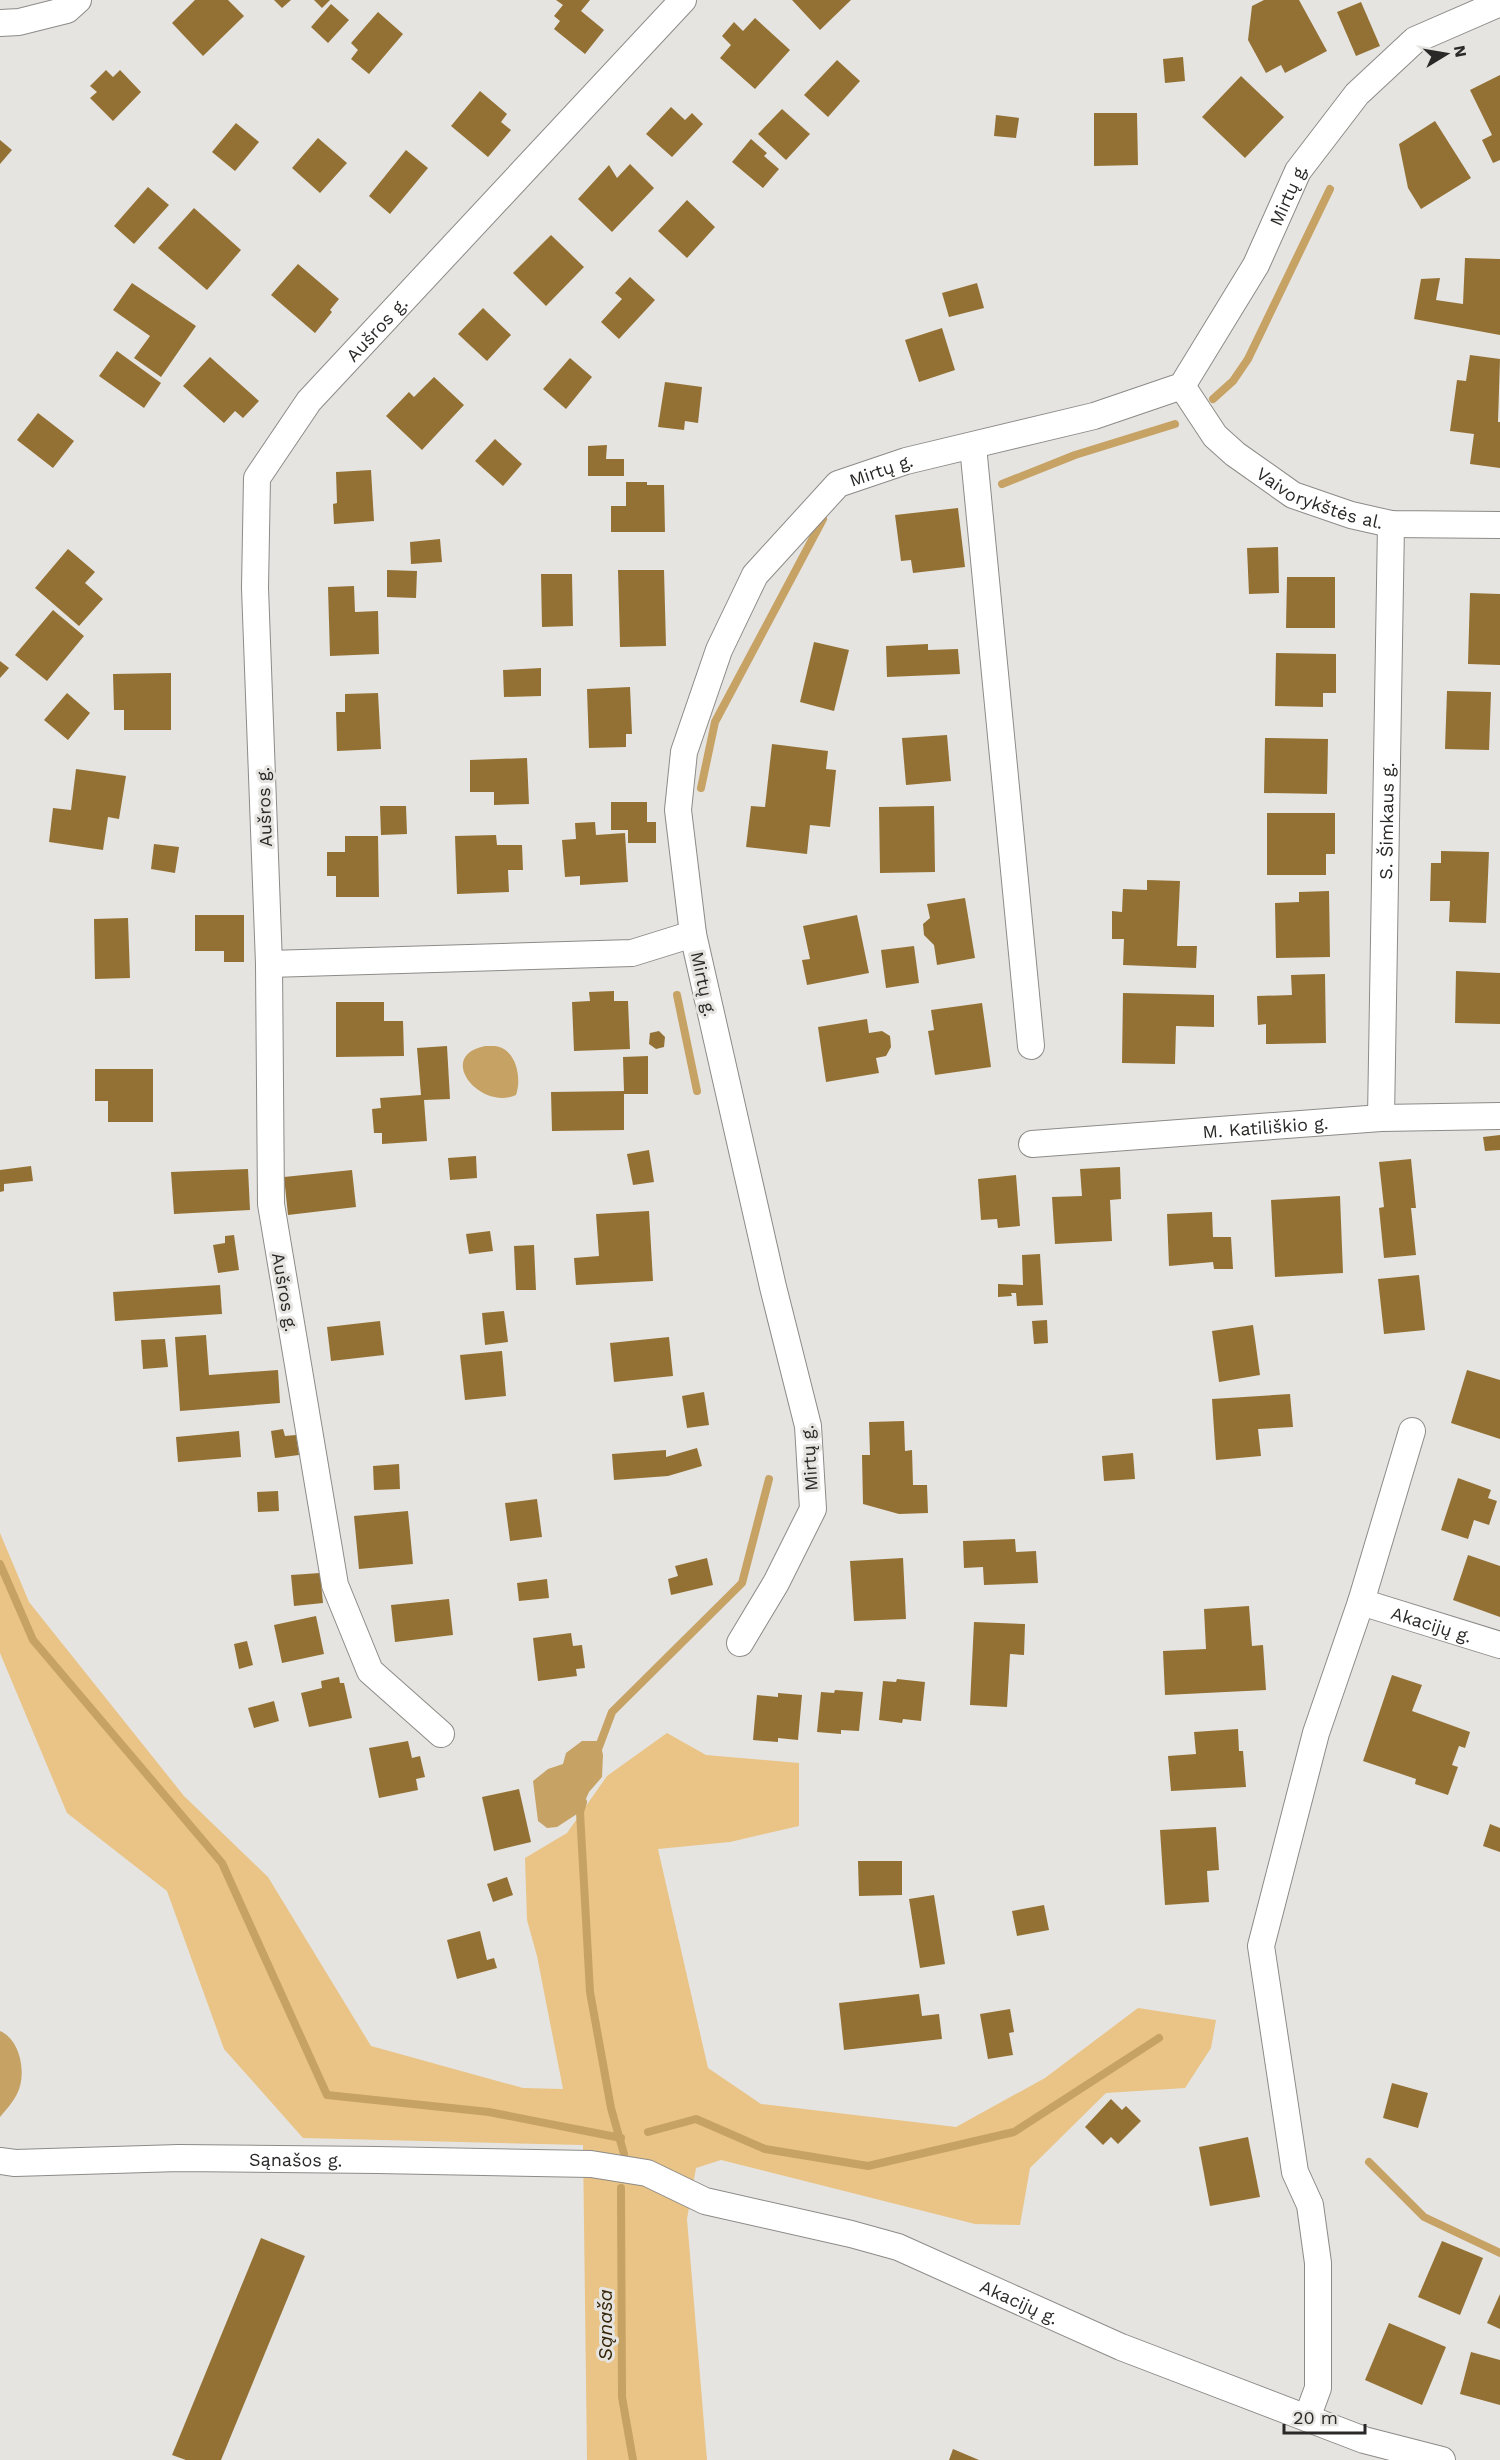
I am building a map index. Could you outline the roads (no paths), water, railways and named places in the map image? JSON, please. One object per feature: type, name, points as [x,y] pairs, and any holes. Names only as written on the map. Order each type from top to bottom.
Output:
[{"type":"street","points":[[0,23],[19,22],[67,10],[78,0]]},
{"type":"street","name":"Aušros g.","points":[[441,1734],[370,1671],[334,1585],[271,1204],[269,964],[255,588],[257,478],[309,401],[683,0]]},
{"type":"street","name":"Mirtų g.","points":[[740,1643],[776,1583],[813,1509],[808,1426],[773,1287],[693,934],[678,810],[684,752],[719,650],[755,575],[838,484],[906,461],[1094,416],[1182,386],[1256,265],[1298,171],[1357,94],[1415,40],[1500,3]]},
{"type":"street","name":"Vaivorykštės al.","points":[[1182,386],[1215,436],[1234,454],[1293,495],[1351,515],[1391,524],[1500,525]]},
{"type":"street","points":[[973,446],[1031,1046]]},
{"type":"street","name":"S. Šimkaus g.","points":[[1381,1118],[1391,524]]},
{"type":"street","points":[[269,964],[632,953],[693,934]]},
{"type":"street","name":"M. Katiliškio g.","points":[[1032,1144],[1381,1118],[1500,1116]]},
{"type":"street","points":[[1307,2418],[1318,2388],[1318,2263],[1310,2205],[1295,2172],[1261,1946],[1316,1733],[1361,1602],[1412,1431]]},
{"type":"street","name":"Akacijų g.","points":[[1361,1602],[1500,1645]]},
{"type":"street","name":"Sąnašos g.","points":[[0,2161],[15,2163],[190,2158],[591,2164]]},
{"type":"street","name":"Akacijų g.","points":[[591,2164],[647,2173],[705,2202],[851,2234],[898,2247],[1121,2347],[1364,2440],[1442,2460]]},
{"type":"waterway","points":[[1213,399],[1233,381],[1248,359],[1330,189]]},
{"type":"waterway","points":[[1002,484],[1075,455],[1175,424]]},
{"type":"waterway","points":[[701,788],[715,722],[823,519]]},
{"type":"waterway","points":[[677,995],[697,1091]]},
{"type":"waterway","points":[[597,1752],[612,1712],[742,1583],[769,1479]]},
{"type":"waterway","points":[[0,1564],[33,1640],[222,1863],[327,2095],[489,2112],[621,2138]]},
{"type":"waterway","points":[[583,1802],[580,1812],[590,1992],[611,2108],[624,2154]]},
{"type":"waterway","points":[[648,2132],[696,2119],[765,2149],[868,2166],[1014,2132],[1159,2038]]},
{"type":"waterway","points":[[1369,2162],[1424,2217],[1500,2253]]},
{"type":"waterway","name":"Sąnaša","points":[[621,2188],[622,2397],[633,2460]]}]
